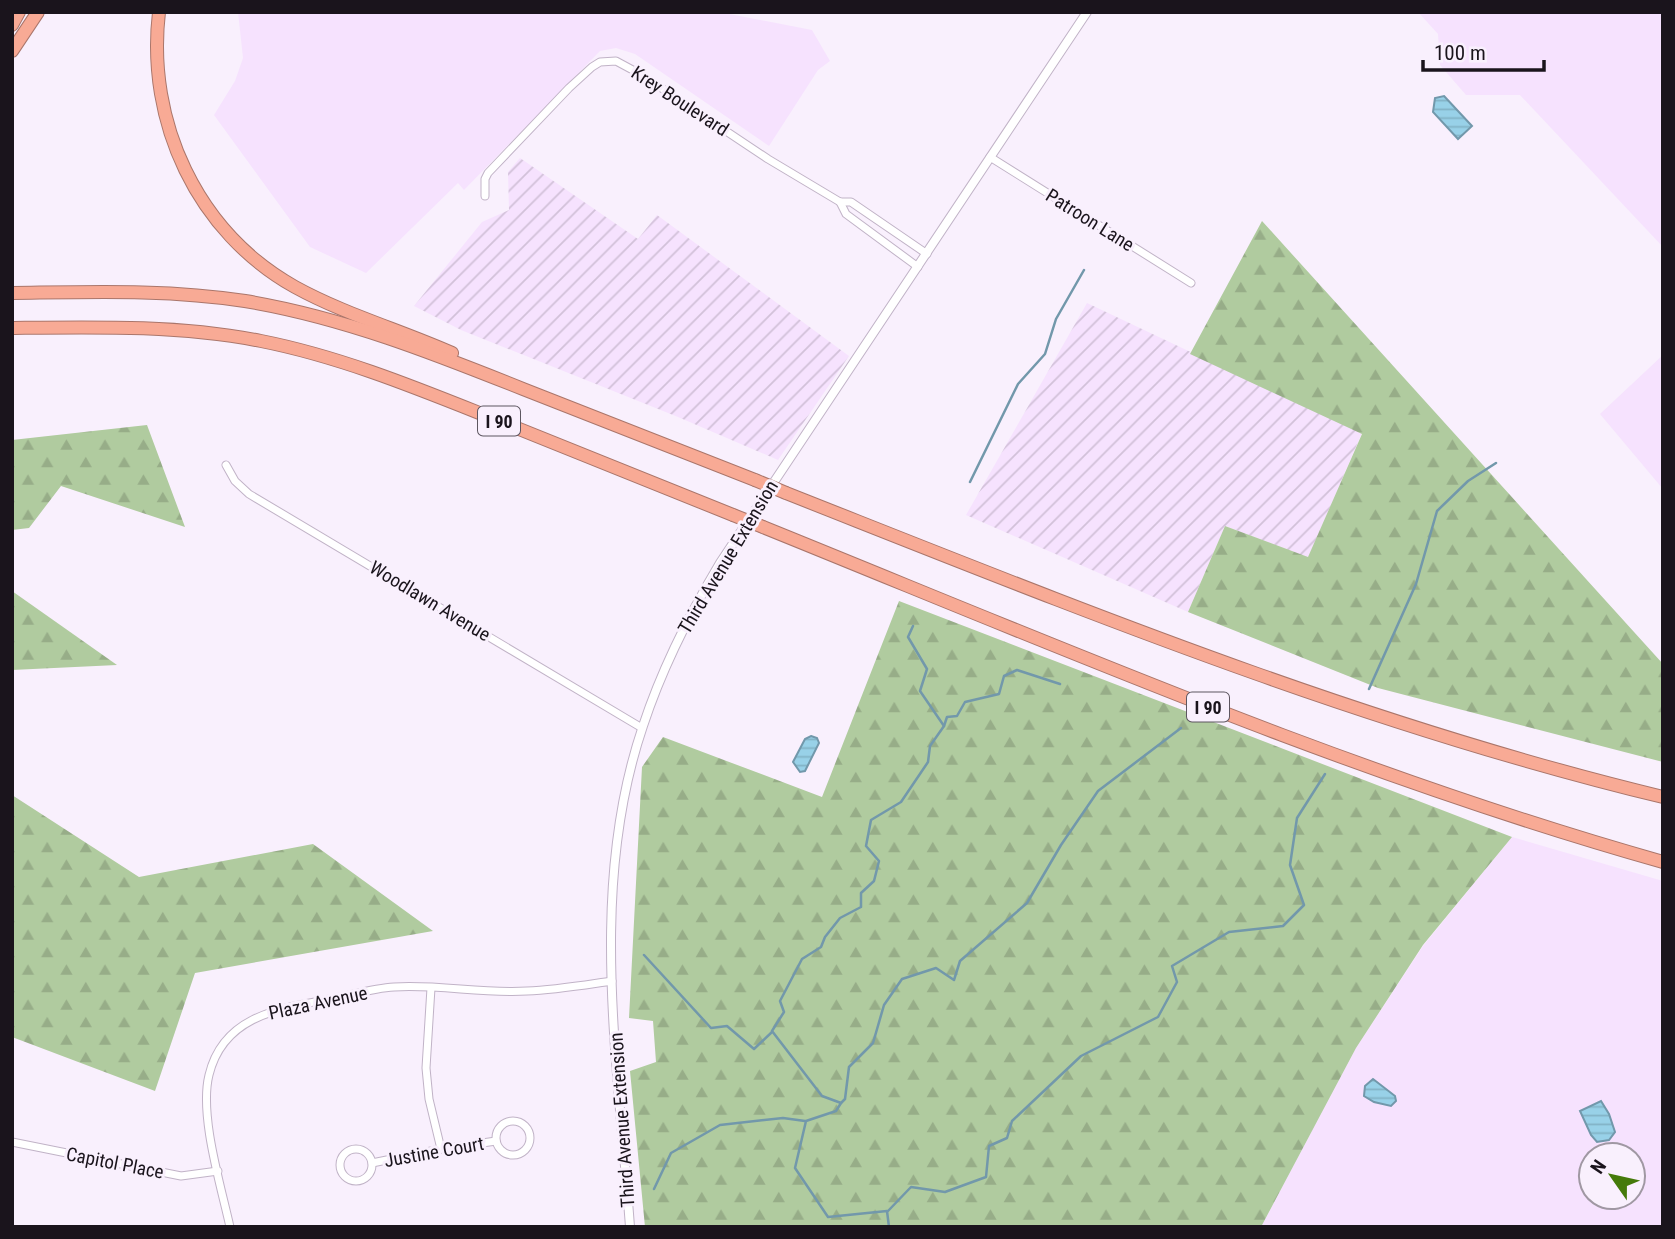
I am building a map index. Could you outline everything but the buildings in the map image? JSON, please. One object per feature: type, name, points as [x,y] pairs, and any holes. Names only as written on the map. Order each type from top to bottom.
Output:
[{"type":"highway","points":[[12,17],[17,12]]},
{"type":"highway","points":[[12,25],[17,12]]},
{"type":"highway","points":[[12,51],[38,12]]},
{"type":"highway","points":[[159,12],[158,77],[170,133],[181,163],[196,190],[233,239],[269,270],[309,294],[457,355],[511,384]]},
{"type":"highway","name":"I 90","points":[[12,293],[156,293],[214,297],[274,306],[388,337],[1111,621],[1286,686],[1465,744],[1663,797]]},
{"type":"highway","name":"I 90","points":[[12,328],[183,330],[235,337],[348,363],[1335,755],[1511,816],[1663,862]]},
{"type":"street","name":"Third Avenue Extension","points":[[630,1227],[612,981],[611,924],[614,872],[625,797],[642,728],[690,613],[720,563],[1087,12]]},
{"type":"street","name":"Krey Boulevard","points":[[485,195],[485,179],[488,173],[569,88],[600,62],[623,63],[768,159],[840,202],[851,202],[927,254]]},
{"type":"street","name":"Patroon Lane","points":[[990,157],[1191,283]]},
{"type":"street","name":"Krey Boulevard","points":[[840,202],[846,215],[918,267]]},
{"type":"street","name":"Woodlawn Avenue","points":[[226,465],[235,481],[249,494],[642,728]]},
{"type":"street","name":"Plaza Avenue","points":[[230,1227],[206,1104],[207,1089],[209,1074],[217,1054],[232,1034],[253,1018],[319,1001],[393,987],[526,992],[612,981]]},
{"type":"street","points":[[431,988],[426,1068],[429,1099],[441,1149]]},
{"type":"street","name":"Justine Court","points":[[518,1121],[528,1128],[530,1133],[530,1144],[517,1155],[506,1154],[496,1141],[498,1129],[507,1122],[518,1121]]},
{"type":"street","name":"Justine Court","points":[[372,1163],[496,1141]]},
{"type":"street","name":"Capitol Place","points":[[12,1142],[181,1176],[218,1171]]},
{"type":"street","name":"Justine Court","points":[[352,1150],[363,1150],[372,1163],[367,1178],[357,1182],[347,1179],[341,1170],[341,1160],[352,1150]]},
{"type":"shaded area","points":[[238,12],[719,12],[812,30],[830,61],[818,70],[769,146],[635,54],[616,48],[600,51],[464,190],[458,183],[366,273],[310,247],[214,115],[235,81],[243,58]]},
{"type":"shaded area","points":[[1418,12],[1663,12],[1663,247],[1520,95],[1466,95],[1440,65],[1438,34]]},
{"type":"shaded area","points":[[520,158],[638,239],[657,215],[849,356],[778,460],[461,330],[414,306],[482,222],[509,210],[508,172]]},
{"type":"shaded area","points":[[1087,303],[1362,433],[1308,558],[1225,526],[1188,612],[966,515]]},
{"type":"shaded area","points":[[1663,355],[1663,489],[1600,414]]},
{"type":"shaded area","points":[[1512,837],[1663,881],[1663,1227],[1261,1227],[1356,1048],[1423,946]]},
{"type":"green space","points":[[1262,221],[1663,664],[1663,762],[1378,688],[1188,612],[1225,526],[1308,557],[1362,434],[1190,354]]},
{"type":"green space","points":[[147,425],[185,527],[61,486],[29,528],[12,530],[12,440]]},
{"type":"green space","points":[[12,591],[117,665],[12,670]]},
{"type":"green space","points":[[899,601],[1512,837],[1423,945],[1356,1048],[1261,1227],[645,1227],[630,1071],[656,1062],[653,1021],[629,1018],[642,767],[663,737],[822,797]]},
{"type":"green space","points":[[12,795],[139,877],[313,844],[433,931],[195,973],[155,1091],[12,1037]]},
{"type":"water","points":[[1444,96],[1472,126],[1458,139],[1433,112],[1435,98]]},
{"type":"water","points":[[811,736],[817,738],[819,743],[805,771],[800,772],[793,762],[805,739]]},
{"type":"water","points":[[1373,1079],[1395,1096],[1396,1101],[1391,1106],[1374,1102],[1364,1096],[1365,1086]]},
{"type":"water","points":[[1601,1101],[1615,1132],[1609,1140],[1596,1141],[1580,1111]]},
{"type":"waterway","points":[[970,482],[1018,384],[1045,354],[1056,319],[1084,270]]},
{"type":"waterway","points":[[1369,689],[1416,584],[1437,511],[1468,481],[1496,463]]},
{"type":"waterway","points":[[889,1227],[887,1211],[828,1217],[795,1168],[806,1121],[836,1111],[841,1103],[822,1096],[772,1031],[784,1012],[780,1001],[802,959],[821,947],[825,937],[840,918],[861,907],[861,893],[874,881],[879,861],[866,846],[871,820],[901,802],[928,762],[930,746],[944,726],[920,691],[927,669],[908,637],[913,626]]},
{"type":"waterway","points":[[944,726],[947,717],[957,716],[965,702],[999,694],[1004,676],[1017,670],[1060,684]]},
{"type":"waterway","points":[[841,1103],[845,1099],[849,1067],[873,1043],[884,1005],[902,979],[936,968],[954,980],[960,961],[1027,903],[1061,845],[1098,791],[1181,728]]},
{"type":"waterway","points":[[888,1211],[911,1187],[945,1192],[986,1177],[989,1146],[1007,1138],[1012,1121],[1081,1056],[1158,1017],[1177,982],[1172,966],[1229,932],[1283,926],[1304,905],[1290,865],[1297,818],[1325,774]]},
{"type":"waterway","points":[[644,955],[711,1028],[727,1026],[754,1049],[772,1032]]},
{"type":"waterway","points":[[654,1189],[671,1153],[720,1125],[783,1118],[805,1121]]}]
